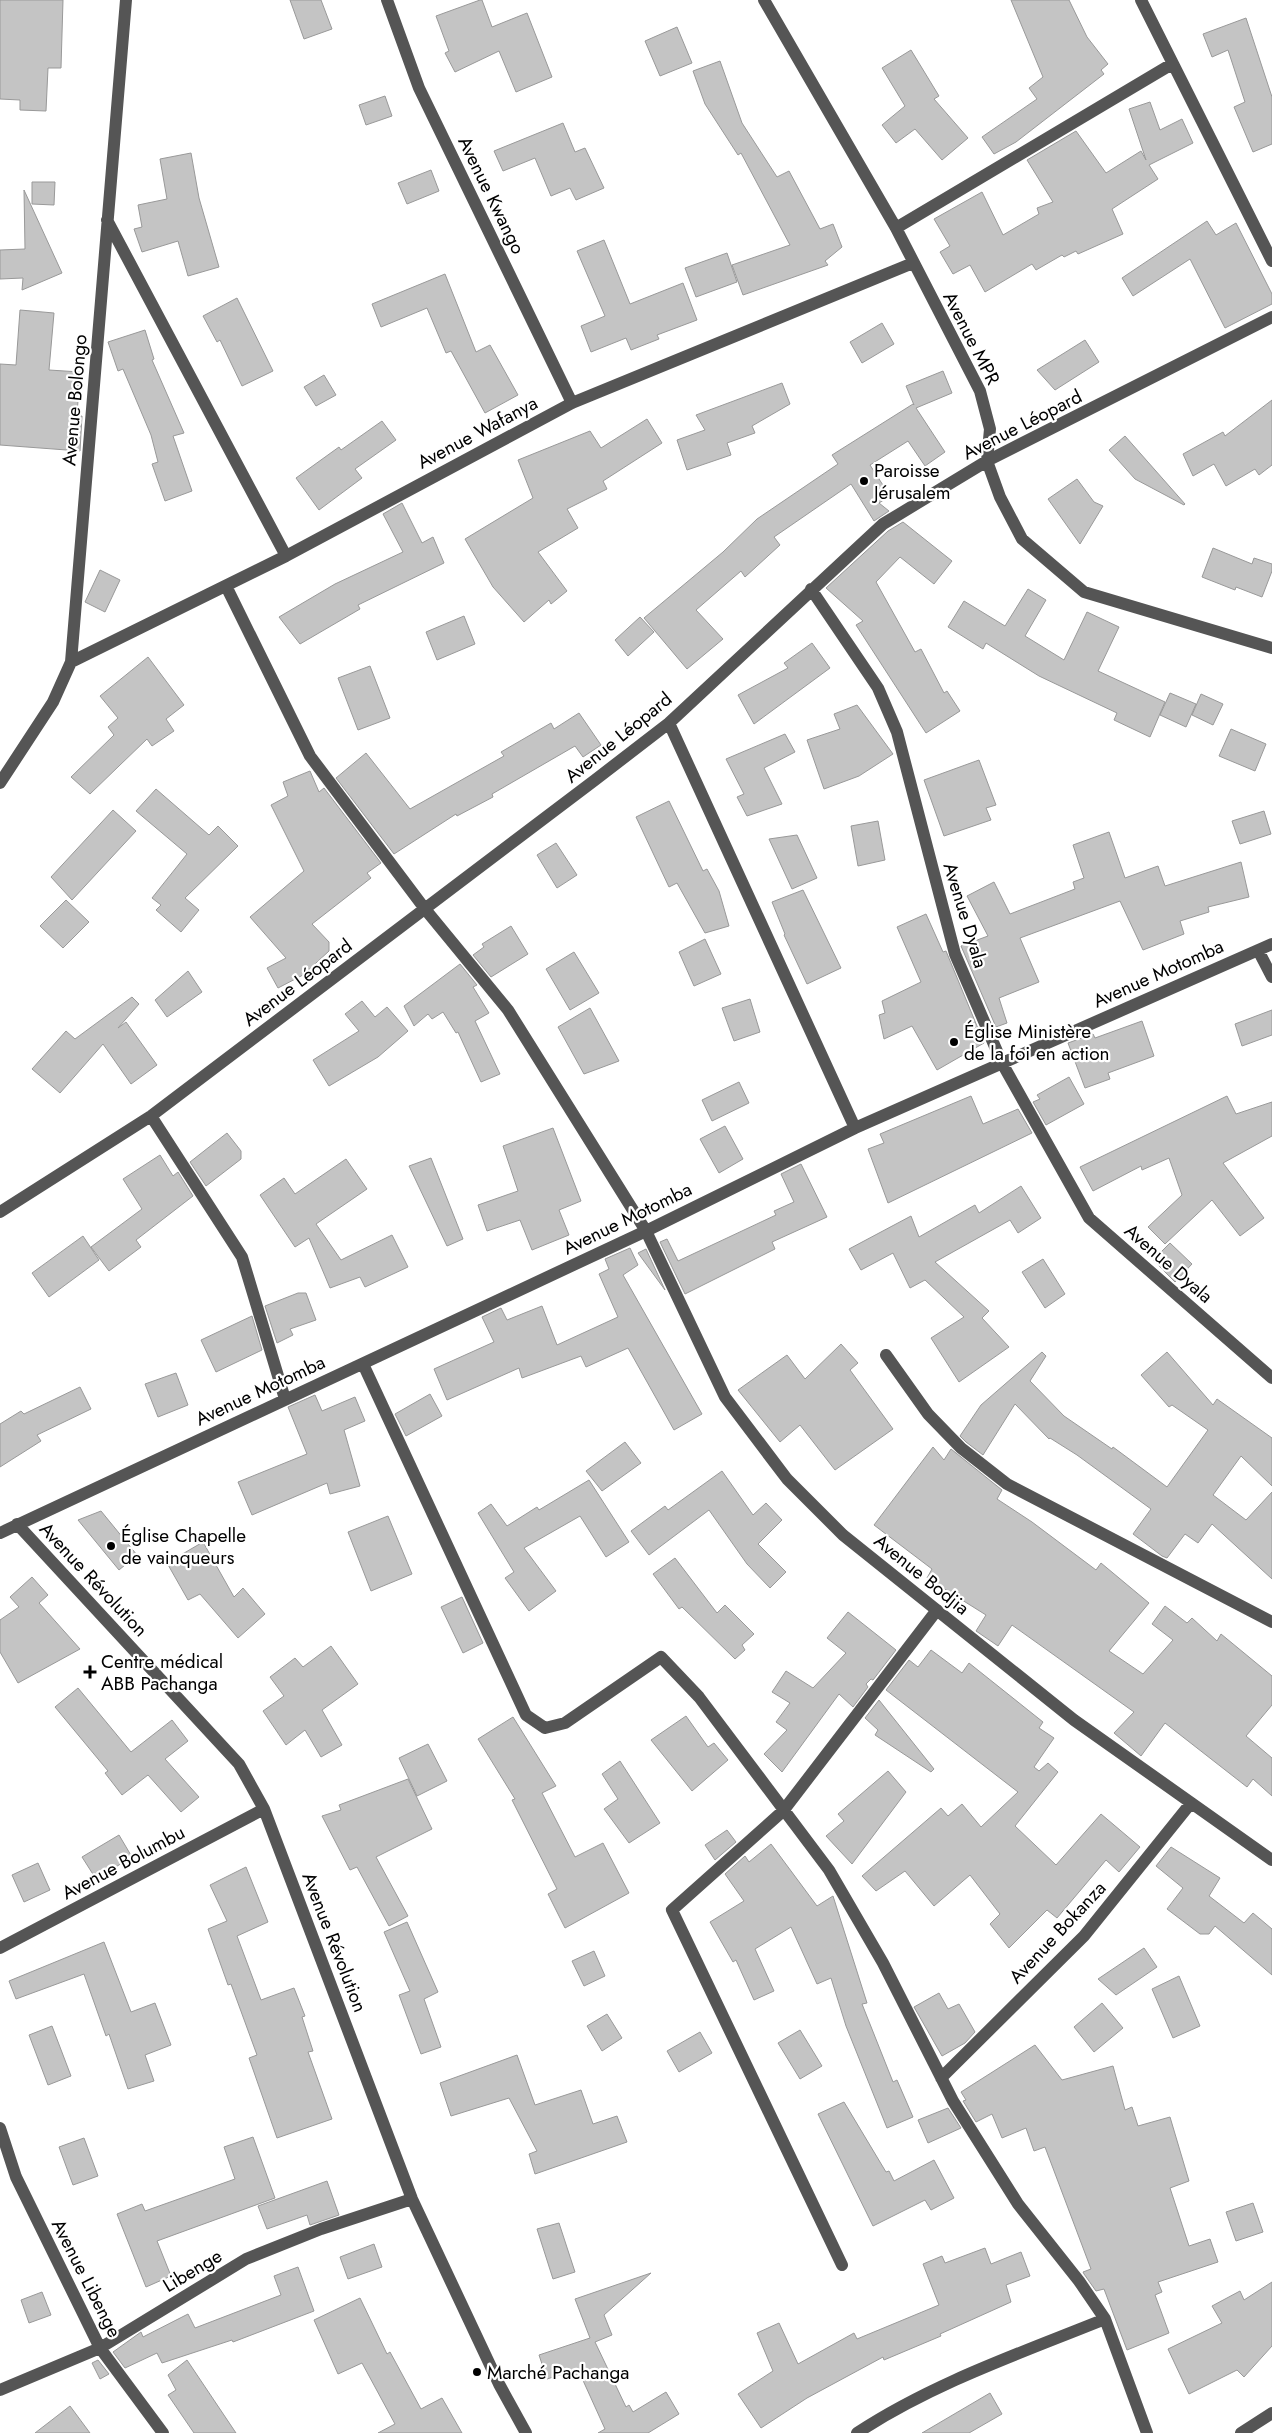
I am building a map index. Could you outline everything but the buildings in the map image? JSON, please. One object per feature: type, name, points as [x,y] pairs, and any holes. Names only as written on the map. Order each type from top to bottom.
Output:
[{"type":"street","name":"Avenue Bolongo","points":[[0,783],[53,702],[71,662],[126,0]]},
{"type":"street","name":"Avenue Kwango","points":[[387,0],[419,88],[572,402]]},
{"type":"street","name":"Avenue MPR","points":[[764,0],[896,228],[980,391],[990,429],[987,461],[1000,498],[1022,540],[1084,592],[1272,648]]},
{"type":"street","points":[[1140,0],[1272,260]]},
{"type":"street","points":[[896,228],[1172,64]]},
{"type":"street","points":[[107,220],[286,556]]},
{"type":"street","name":"Avenue Wafanya","points":[[71,662],[286,556],[572,402],[913,263]]},
{"type":"street","name":"Avenue Léopard","points":[[0,1212],[151,1116],[669,723],[811,588],[883,524],[987,461],[1272,317]]},
{"type":"street","name":"Avenue Bodjia","points":[[226,586],[310,756],[425,909],[508,1010],[646,1231],[725,1397],[787,1479],[842,1535],[1074,1720],[1272,1860]]},
{"type":"street","name":"Avenue Dyala","points":[[811,588],[878,688],[897,732],[955,954],[1002,1063],[1089,1218],[1272,1378]]},
{"type":"street","points":[[669,723],[855,1128]]},
{"type":"street","name":"Avenue Motomba","points":[[0,1532],[646,1231],[855,1128],[1272,944]]},
{"type":"street","points":[[1258,950],[1272,977]]},
{"type":"street","points":[[151,1116],[242,1257],[285,1399]]},
{"type":"street","points":[[886,1355],[928,1414],[961,1448],[1007,1484],[1272,1622]]},
{"type":"street","points":[[363,1364],[526,1715],[545,1728],[565,1723],[661,1658],[699,1697],[829,1870],[883,1963],[952,2101],[1018,2204],[1079,2281],[1105,2319],[1147,2433]]},
{"type":"street","name":"Avenue Révolution","points":[[17,1524],[239,1764],[264,1809],[412,2199],[499,2384],[526,2433]]},
{"type":"street","points":[[842,2265],[672,1910],[783,1811],[937,1610]]},
{"type":"street","name":"Avenue Bokanza","points":[[941,2078],[1084,1936],[1191,1803]]},
{"type":"street","name":"Avenue Bolumbu","points":[[0,1948],[264,1809]]},
{"type":"street","name":"Avenue Libenge","points":[[0,2128],[16,2178],[100,2348],[163,2433]]},
{"type":"street","name":"Libenge","points":[[0,2390],[100,2348],[246,2259],[321,2229],[412,2199]]},
{"type":"street","points":[[857,2433],[947,2384],[1105,2319]]},
{"type":"street","points":[[1241,2433],[1272,2412]]},
{"type":"place","name":"Paroisse Jérusalem","points":[[864,481]]},
{"type":"place","name":"Église Ministère de la foi en action","points":[[954,1042]]},
{"type":"place","name":"Église Chapelle de vainqueurs","points":[[111,1546]]},
{"type":"place","name":"Centre médical ABB Pachanga","points":[[90,1672]]},
{"type":"place","name":"Marché Pachanga","points":[[477,2372]]}]
